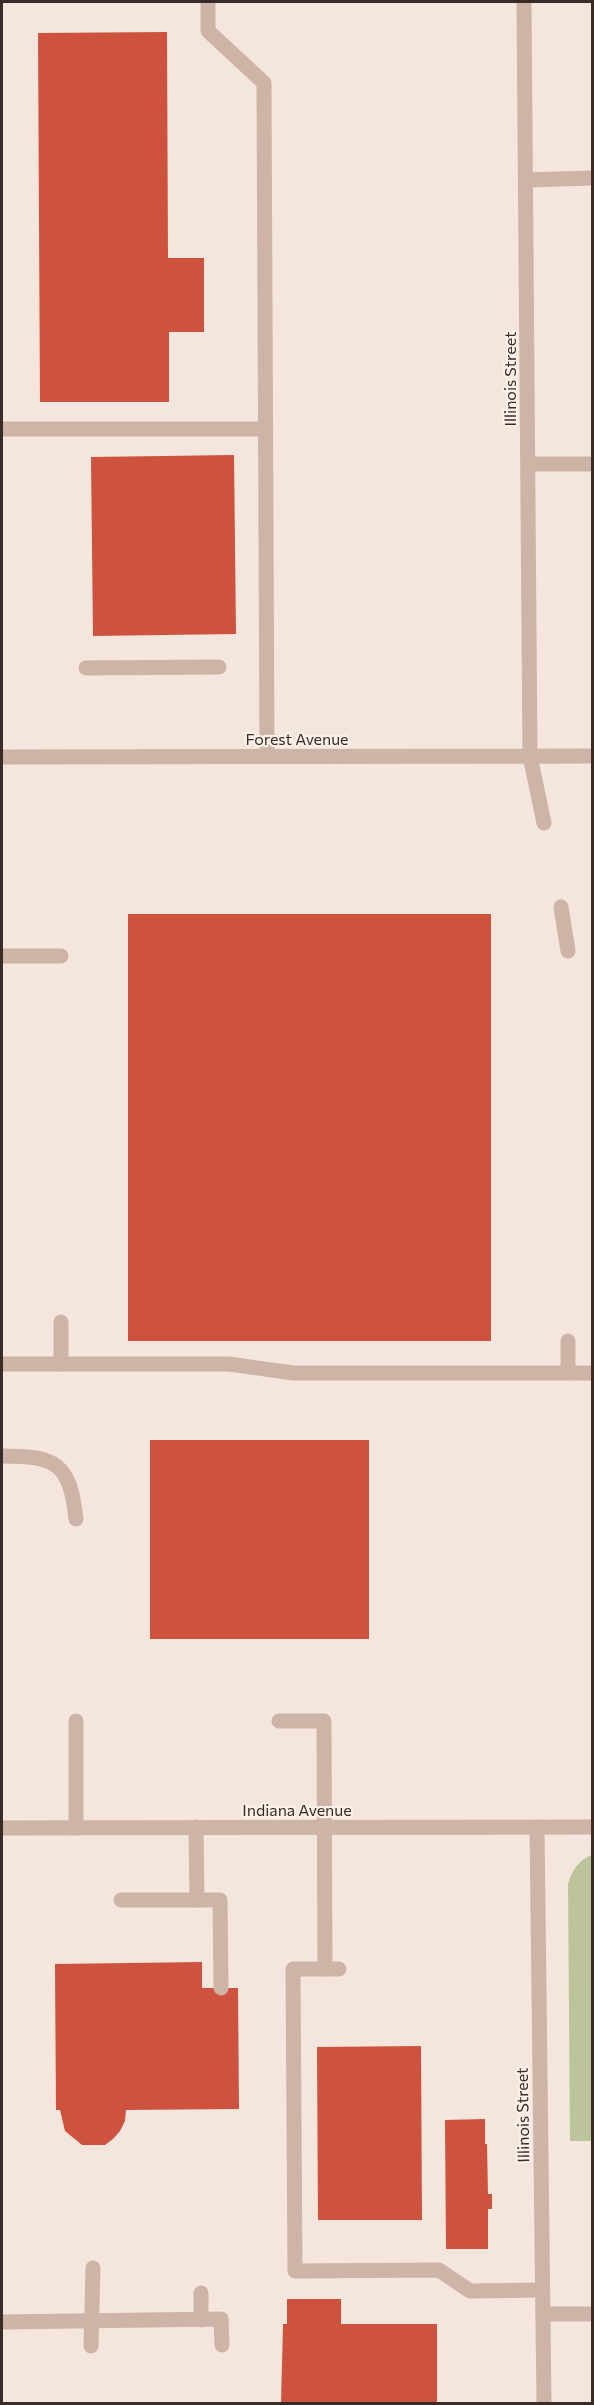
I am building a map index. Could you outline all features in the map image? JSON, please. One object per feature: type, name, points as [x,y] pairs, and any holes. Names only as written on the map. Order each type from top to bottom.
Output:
[{"type":"street","points":[[208,2],[208,31],[264,83],[267,756]]},
{"type":"street","name":"Illinois Street","points":[[524,2],[530,756],[544,823]]},
{"type":"street","points":[[526,180],[592,178]]},
{"type":"street","points":[[2,429],[266,429]]},
{"type":"street","points":[[528,464],[592,464]]},
{"type":"street","points":[[86,668],[219,667]]},
{"type":"street","name":"Forest Avenue","points":[[2,757],[592,756]]},
{"type":"street","points":[[561,907],[568,951]]},
{"type":"street","points":[[2,956],[61,956]]},
{"type":"street","points":[[61,1322],[61,1364]]},
{"type":"street","points":[[568,1341],[568,1373]]},
{"type":"street","points":[[2,1364],[229,1364],[293,1373],[592,1373]]},
{"type":"street","points":[[2,1456],[24,1456],[49,1460],[66,1474],[74,1494],[76,1519]]},
{"type":"street","points":[[76,1721],[76,1828]]},
{"type":"street","points":[[279,1721],[324,1721],[324,1827],[332,1969],[293,1969],[295,2271],[439,2270],[470,2291],[542,2290]]},
{"type":"street","points":[[196,1827],[197,1900]]},
{"type":"street","name":"Illinois Street","points":[[537,1827],[544,2403]]},
{"type":"street","name":"Indiana Avenue","points":[[2,1828],[592,1827]]},
{"type":"street","points":[[121,1900],[220,1900],[220,1988]]},
{"type":"street","points":[[92,2346],[93,2268]]},
{"type":"street","points":[[201,2294],[201,2320]]},
{"type":"street","points":[[543,2314],[592,2314]]},
{"type":"street","points":[[2,2322],[221,2319],[222,2345]]},
{"type":"green space","points":[[592,1855],[592,2141],[570,2141],[568,1884],[576,1866]]},
{"type":"building","points":[[167,32],[168,258],[204,258],[204,332],[169,332],[169,402],[40,402],[38,33]]},
{"type":"building","points":[[234,455],[236,634],[93,636],[91,457]]},
{"type":"building","points":[[128,914],[491,914],[491,1341],[128,1341]]},
{"type":"building","points":[[150,1440],[369,1440],[369,1639],[150,1639]]},
{"type":"building","points":[[202,1962],[202,1988],[238,1988],[239,2109],[126,2110],[125,2121],[113,2139],[105,2145],[82,2145],[65,2131],[60,2110],[56,2110],[55,1964]]},
{"type":"building","points":[[421,2046],[422,2220],[318,2220],[317,2047]]},
{"type":"building","points":[[485,2119],[488,2194],[492,2194],[492,2209],[488,2209],[488,2249],[446,2249],[445,2120]]},
{"type":"building","points":[[287,2299],[341,2299],[341,2324],[437,2324],[437,2404],[281,2404],[283,2324],[287,2324]]}]
